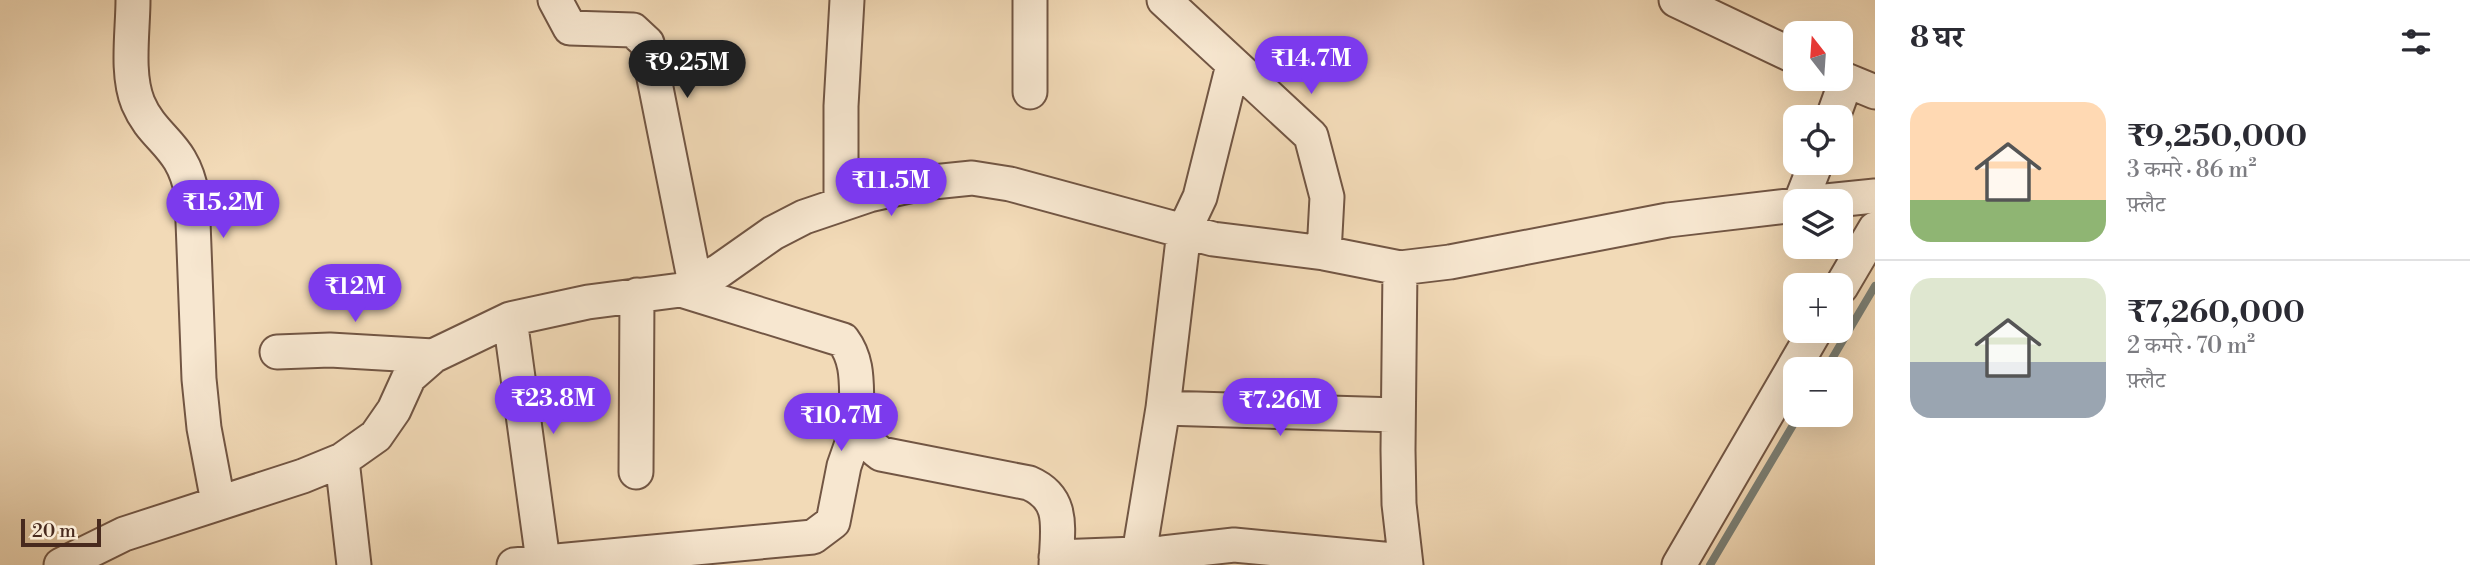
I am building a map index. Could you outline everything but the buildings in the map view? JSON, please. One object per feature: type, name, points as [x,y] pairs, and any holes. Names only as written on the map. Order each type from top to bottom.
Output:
[{"type":"street","points":[[133,0],[134,74],[138,103],[180,156],[188,171],[192,195],[199,379],[204,428],[218,502]]},
{"type":"street","points":[[555,0],[570,28],[633,30],[647,43],[688,286]]},
{"type":"street","points":[[841,204],[841,106],[847,0]]},
{"type":"street","points":[[1030,0],[1030,92]]},
{"type":"street","points":[[1164,0],[1233,65],[1295,118],[1311,136],[1327,197],[1324,253]]},
{"type":"street","points":[[1676,0],[1783,51]]},
{"type":"street","points":[[1139,554],[1163,408],[1184,231],[1200,197],[1233,65]]},
{"type":"street","points":[[1841,105],[1854,84]]},
{"type":"street","points":[[61,565],[127,550],[218,502],[303,476],[342,460],[376,436],[394,410],[409,377],[433,356],[510,319],[688,286],[719,271],[773,233],[804,217],[841,204],[923,183],[972,178],[1010,184],[1213,239],[1324,253],[1399,268],[1450,262],[1668,220],[1783,207]]},
{"type":"street","points":[[1853,198],[1875,196]]},
{"type":"street","points":[[1849,273],[1875,229]]},
{"type":"street","points":[[858,426],[867,444],[881,454],[1029,483],[1045,490],[1054,501],[1056,561],[1234,545],[1405,563],[1399,504],[1399,268]]},
{"type":"street","points":[[510,319],[528,563],[813,537],[832,522],[844,466],[858,426],[859,377],[850,350],[843,340],[688,286]]},
{"type":"street","points":[[636,472],[637,295]]},
{"type":"street","points":[[1679,565],[1808,343]]},
{"type":"street","points":[[277,352],[330,350],[433,356]]},
{"type":"street","points":[[1163,408],[1398,415]]},
{"type":"street","points":[[342,460],[354,565]]},
{"type":"waterway","points":[[1833,357],[1875,286]]},
{"type":"waterway","points":[[1710,565],[1792,427]]}]
